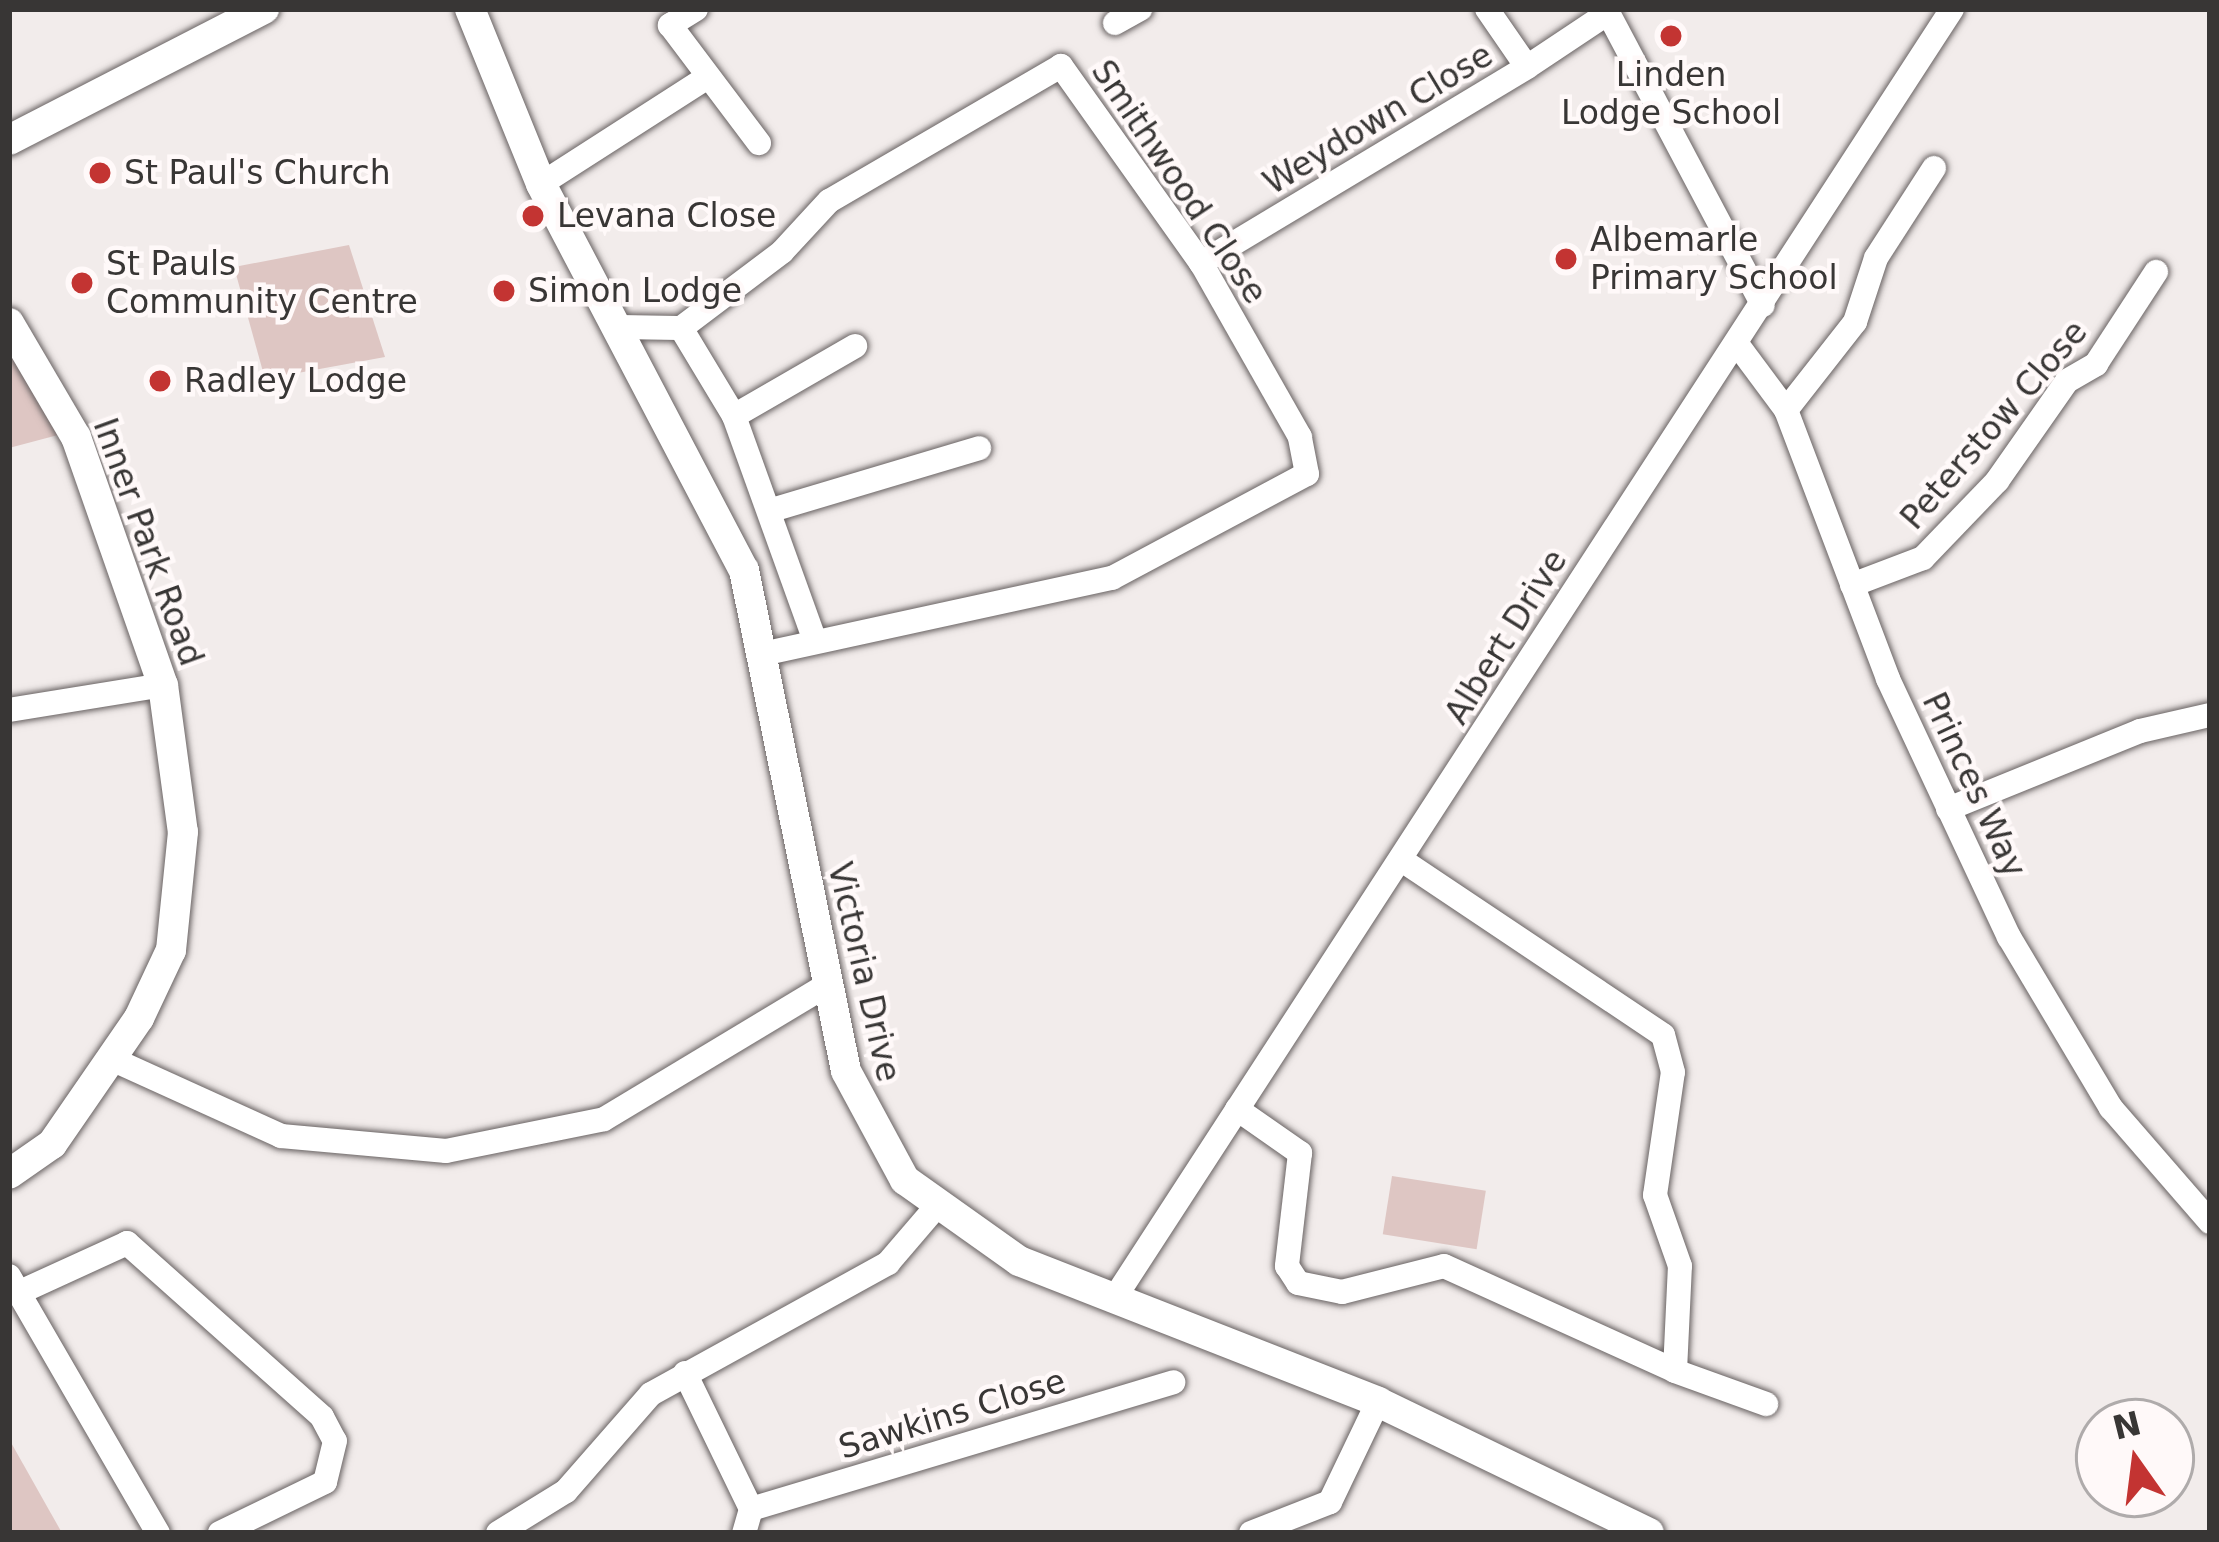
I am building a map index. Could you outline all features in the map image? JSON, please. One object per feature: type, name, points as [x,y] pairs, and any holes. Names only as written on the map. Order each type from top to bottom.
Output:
[{"type":"street","points":[[9,140],[264,9]]},
{"type":"street","name":"Victoria Drive","points":[[470,9],[541,184],[724,522],[767,653],[827,985],[858,1108],[936,1207],[1019,1261],[1378,1402],[1649,1533]]},
{"type":"street","points":[[696,9],[670,25],[759,143]]},
{"type":"street","points":[[1114,23],[1140,9]]},
{"type":"street","name":"Weydown Close","points":[[1486,9],[1527,67]]},
{"type":"street","name":"Albert Drive","points":[[1114,1299],[1403,861],[1952,9]]},
{"type":"street","points":[[1607,11],[1763,305]]},
{"type":"street","name":"Weydown Close","points":[[1201,263],[1527,67],[1607,11]]},
{"type":"street","name":"Smithwood Close","points":[[681,328],[829,201],[1060,66],[1201,263],[1300,437],[1306,473],[1112,578],[813,636],[767,653]]},
{"type":"street","points":[[541,184],[706,78]]},
{"type":"street","points":[[1786,410],[1855,322],[1876,258],[1934,168]]},
{"type":"street","name":"Peterstow Close","points":[[1852,585],[1923,558],[1997,482],[2066,381],[2096,364],[2156,272]]},
{"type":"street","name":"Inner Park Road","points":[[9,323],[76,437],[163,685],[183,832],[171,950],[116,1061],[52,1144],[9,1174]]},
{"type":"street","points":[[618,327],[681,328],[734,416],[775,509],[813,636]]},
{"type":"street","name":"Princes Way","points":[[1737,344],[1786,410],[1852,585],[1948,809],[2074,1053],[2210,1222]]},
{"type":"street","points":[[734,416],[855,346]]},
{"type":"street","points":[[775,509],[980,448]]},
{"type":"street","points":[[9,710],[163,685]]},
{"type":"street","points":[[1948,809],[2124,737],[2210,715]]},
{"type":"street","points":[[1403,861],[1663,1035],[1672,1072],[1655,1195],[1680,1266],[1675,1370]]},
{"type":"street","points":[[116,1061],[281,1136],[446,1151],[604,1119],[827,985]]},
{"type":"street","points":[[1237,1109],[1300,1153],[1287,1266],[1298,1283],[1342,1292],[1444,1266],[1675,1370],[1766,1404]]},
{"type":"street","points":[[498,1533],[566,1492],[651,1394],[888,1262],[936,1207]]},
{"type":"street","points":[[158,1533],[14,1284],[127,1243],[322,1417],[335,1442],[325,1482],[220,1533]]},
{"type":"street","points":[[685,1373],[747,1521]]},
{"type":"street","name":"Sawkins Close","points":[[747,1521],[1173,1382]]},
{"type":"street","points":[[1251,1533],[1330,1502],[1378,1402]]},
{"type":"shaded area","points":[[349,245],[385,357],[265,379],[234,267]]},
{"type":"shaded area","points":[[9,350],[58,435],[9,448]]},
{"type":"shaded area","points":[[1392,1176],[1486,1191],[1477,1249],[1383,1234]]},
{"type":"shaded area","points":[[9,1439],[62,1533],[9,1533]]},
{"type":"place","name":"Linden Lodge School","points":[[1671,36]]},
{"type":"place","name":"St Paul's Church","points":[[100,173]]},
{"type":"place","name":"Levana Close","points":[[533,216]]},
{"type":"place","name":"Albemarle Primary School","points":[[1566,259]]},
{"type":"place","name":"St Pauls Community Centre","points":[[82,283]]},
{"type":"place","name":"Simon Lodge","points":[[504,291]]},
{"type":"place","name":"Radley Lodge","points":[[160,381]]}]
